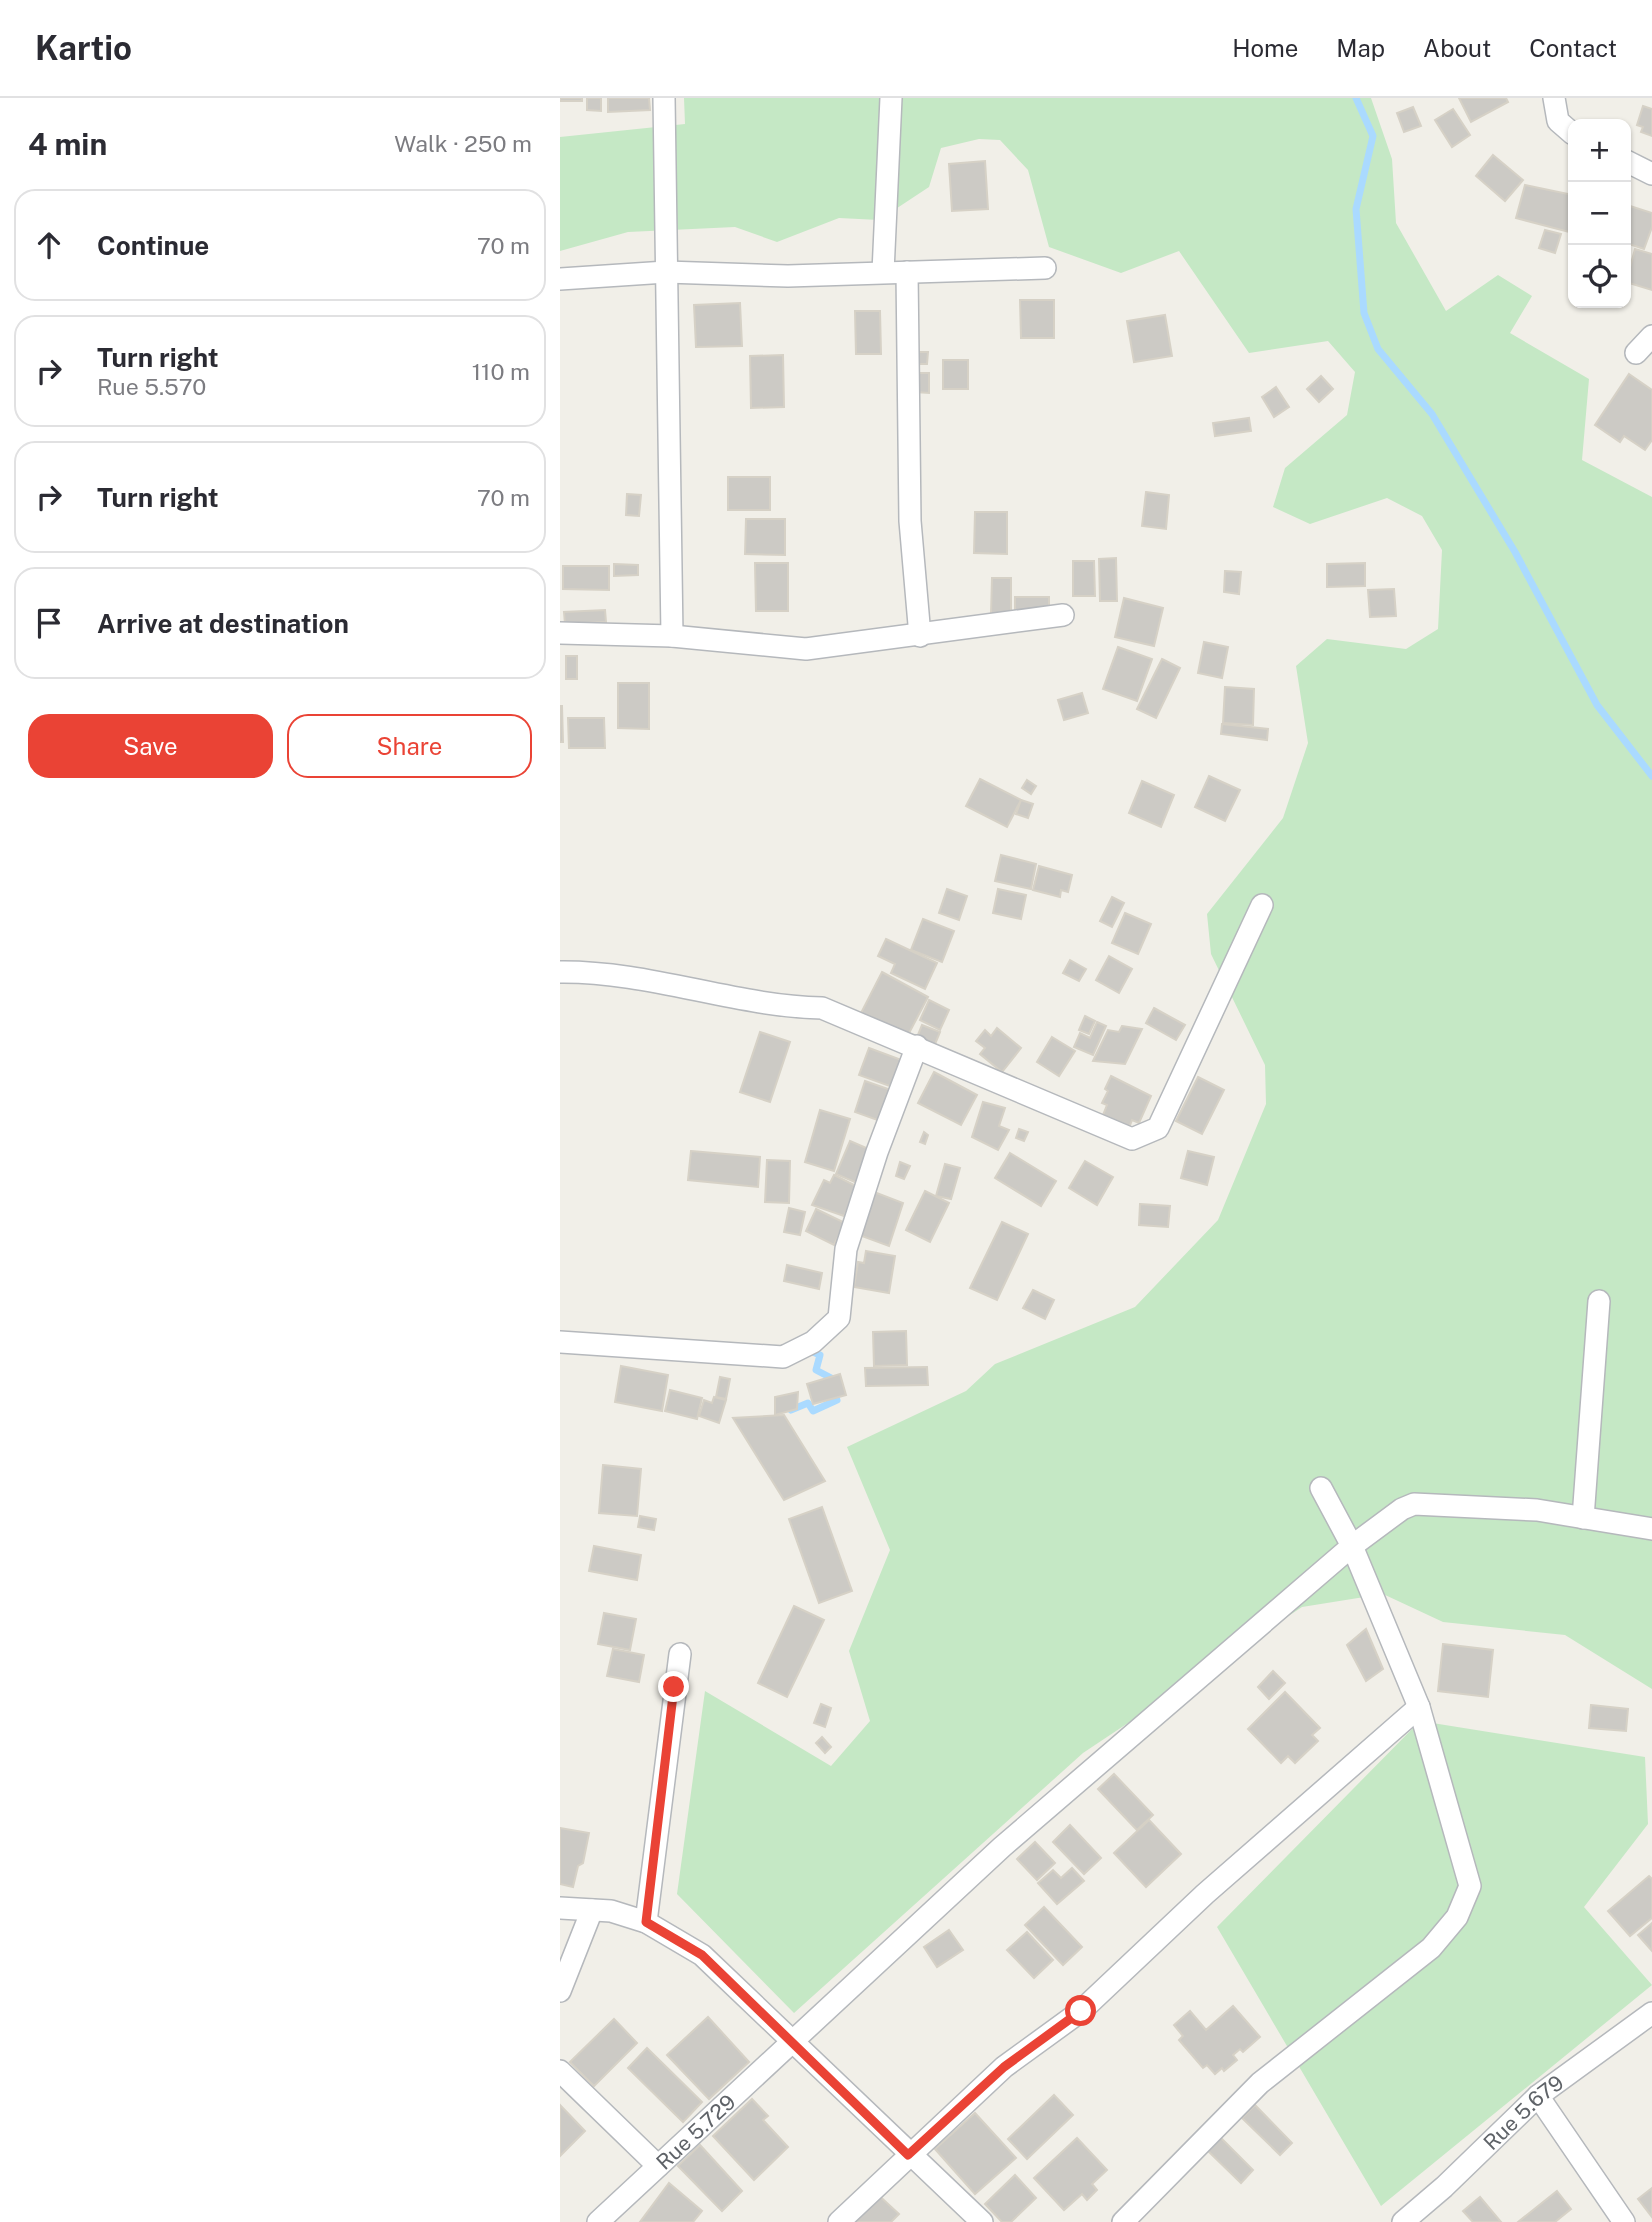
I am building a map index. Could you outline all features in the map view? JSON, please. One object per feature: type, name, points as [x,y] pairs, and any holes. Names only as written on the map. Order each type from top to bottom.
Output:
[{"type":"street","points":[[664,98],[672,636]]},
{"type":"street","points":[[883,272],[891,98]]},
{"type":"street","points":[[1554,98],[1558,121],[1568,130]]},
{"type":"street","points":[[1631,164],[1652,174]]},
{"type":"street","points":[[560,279],[666,272],[788,276],[1045,268]]},
{"type":"street","points":[[907,272],[910,521],[920,636]]},
{"type":"street","points":[[1636,353],[1652,336]]},
{"type":"street","points":[[560,633],[672,636],[806,649],[1063,615]]},
{"type":"street","points":[[560,972],[607,974],[772,1006],[822,1008],[1132,1139],[1147,1135],[1158,1128],[1262,905]]},
{"type":"street","points":[[560,1342],[783,1357],[813,1342],[839,1318],[846,1249],[877,1152],[917,1046]]},
{"type":"street","points":[[1583,1518],[1599,1301]]},
{"type":"street","points":[[1123,2222],[1259,2083],[1431,1948],[1457,1917],[1469,1886],[1419,1707],[1352,1546],[1321,1488]]},
{"type":"street","name":"Rue 5.729","points":[[598,2222],[1002,1847],[1352,1546],[1402,1509],[1414,1504],[1537,1510],[1652,1530]]},
{"type":"street","points":[[646,1922],[680,1654]]},
{"type":"street","points":[[839,2222],[1004,2067],[1081,2011],[1205,1894],[1419,1707]]},
{"type":"street","points":[[560,1908],[611,1911],[646,1922],[702,1955],[908,2155],[982,2222]]},
{"type":"street","points":[[560,1991],[592,1910]]},
{"type":"street","name":"Rue 5.679","points":[[1402,2222],[1444,2187],[1538,2096],[1652,2013]]},
{"type":"street","points":[[560,2071],[658,2166]]},
{"type":"street","points":[[1538,2096],[1624,2222]]},
{"type":"green space","points":[[684,98],[1371,98],[1392,159],[1396,223],[1446,311],[1498,275],[1532,296],[1510,333],[1589,379],[1582,460],[1652,497],[1652,1689],[1565,1635],[1443,1622],[1383,1594],[1302,1607],[1083,1753],[794,2013],[677,1894],[705,1691],[831,1766],[870,1721],[849,1651],[890,1550],[847,1447],[966,1391],[995,1364],[1135,1307],[1218,1220],[1266,1104],[1265,1065],[1211,954],[1207,914],[1283,818],[1308,743],[1296,666],[1327,639],[1406,649],[1438,629],[1442,550],[1422,516],[1387,498],[1310,524],[1273,507],[1285,468],[1347,415],[1355,372],[1328,341],[1249,353],[1179,251],[1121,273],[1049,247],[1028,170],[1000,140],[979,139],[941,148],[929,187],[879,220],[839,218],[777,242],[735,227],[628,232],[560,251],[560,137],[685,124]]},
{"type":"green space","points":[[1420,1721],[1645,1757],[1648,1824],[1584,1907],[1652,1985],[1381,2206],[1217,1927]]},
{"type":"building","points":[[560,98],[582,98],[582,101],[560,101]]},
{"type":"building","points":[[587,98],[601,98],[601,111],[587,110]]},
{"type":"building","points":[[608,98],[649,98],[650,110],[608,112]]},
{"type":"building","points":[[1459,98],[1506,98],[1508,102],[1471,122]]},
{"type":"building","points":[[1643,106],[1652,109],[1652,136],[1641,132],[1643,127],[1637,125]]},
{"type":"building","points":[[1413,107],[1421,126],[1404,132],[1397,113]]},
{"type":"building","points":[[1453,109],[1470,135],[1452,147],[1435,120]]},
{"type":"building","points":[[1493,155],[1523,180],[1505,201],[1476,176]]},
{"type":"building","points":[[985,161],[988,209],[952,211],[949,164]]},
{"type":"building","points":[[1525,185],[1568,194],[1568,232],[1516,218]]},
{"type":"building","points":[[1631,206],[1652,213],[1652,227],[1644,249],[1631,245]]},
{"type":"building","points":[[1545,230],[1561,234],[1555,253],[1539,248]]},
{"type":"building","points":[[1635,249],[1652,254],[1652,290],[1631,284],[1631,264]]},
{"type":"building","points":[[1020,300],[1054,300],[1054,338],[1021,338]]},
{"type":"building","points":[[740,303],[742,346],[696,347],[694,305]]},
{"type":"building","points":[[855,311],[880,311],[881,354],[856,354]]},
{"type":"building","points":[[1165,315],[1172,356],[1134,362],[1127,321]]},
{"type":"building","points":[[916,352],[928,352],[927,364],[915,364]]},
{"type":"building","points":[[783,355],[784,407],[751,408],[750,356]]},
{"type":"building","points":[[943,360],[968,360],[968,389],[943,389]]},
{"type":"building","points":[[915,373],[929,373],[929,393],[915,392]]},
{"type":"building","points":[[1629,374],[1652,390],[1652,440],[1645,450],[1624,436],[1620,442],[1595,425]]},
{"type":"building","points":[[1321,376],[1333,389],[1319,402],[1307,389]]},
{"type":"building","points":[[1276,387],[1289,407],[1274,417],[1262,397]]},
{"type":"building","points":[[1249,418],[1251,431],[1215,436],[1213,423]]},
{"type":"building","points":[[728,477],[770,477],[770,510],[728,510]]},
{"type":"building","points":[[1146,492],[1169,495],[1166,529],[1142,526]]},
{"type":"building","points":[[627,494],[641,495],[639,516],[626,515]]},
{"type":"building","points":[[975,512],[1007,512],[1007,554],[974,553]]},
{"type":"building","points":[[746,519],[785,519],[785,555],[745,554]]},
{"type":"building","points":[[1116,558],[1117,601],[1100,601],[1099,559]]},
{"type":"building","points":[[1073,561],[1094,561],[1095,596],[1073,596]]},
{"type":"building","points":[[755,563],[788,563],[788,611],[756,611]]},
{"type":"building","points":[[1365,563],[1365,586],[1327,587],[1327,564]]},
{"type":"building","points":[[614,564],[638,565],[638,575],[614,576]]},
{"type":"building","points":[[563,566],[609,566],[609,590],[563,589]]},
{"type":"building","points":[[1225,571],[1241,572],[1239,594],[1224,592]]},
{"type":"building","points":[[992,578],[1011,578],[1011,614],[991,614]]},
{"type":"building","points":[[1394,589],[1396,616],[1370,617],[1368,590]]},
{"type":"building","points":[[1015,597],[1049,597],[1049,617],[1015,617]]},
{"type":"building","points":[[1124,598],[1163,608],[1154,646],[1115,637]]},
{"type":"building","points":[[605,610],[606,622],[565,624],[564,612]]},
{"type":"building","points":[[1204,642],[1228,647],[1222,678],[1198,673]]},
{"type":"building","points":[[1118,647],[1152,659],[1137,701],[1103,689]]},
{"type":"building","points":[[566,656],[577,656],[577,679],[566,679]]},
{"type":"building","points":[[1162,659],[1180,668],[1156,718],[1137,709]]},
{"type":"building","points":[[618,683],[649,683],[649,729],[618,728]]},
{"type":"building","points":[[1225,687],[1254,689],[1253,725],[1223,723]]},
{"type":"building","points":[[1082,693],[1088,713],[1064,720],[1058,700]]},
{"type":"building","points":[[562,706],[563,742],[560,742]]},
{"type":"building","points":[[568,718],[604,718],[605,748],[569,748]]},
{"type":"building","points":[[1222,724],[1268,729],[1267,740],[1221,734]]},
{"type":"building","points":[[1209,776],[1240,790],[1225,821],[1195,807]]},
{"type":"building","points":[[980,779],[1021,800],[1007,827],[966,806]]},
{"type":"building","points":[[1027,780],[1036,786],[1031,794],[1022,788]]},
{"type":"building","points":[[1142,781],[1174,795],[1161,827],[1129,813]]},
{"type":"building","points":[[1021,800],[1033,804],[1028,818],[1016,814]]},
{"type":"building","points":[[1001,855],[1036,864],[1031,889],[995,881]]},
{"type":"building","points":[[1039,866],[1072,875],[1068,892],[1061,890],[1060,897],[1033,890]]},
{"type":"building","points":[[947,889],[967,896],[959,920],[939,913]]},
{"type":"building","points":[[998,889],[1026,895],[1021,919],[993,913]]},
{"type":"building","points":[[1112,897],[1124,903],[1112,927],[1100,921]]},
{"type":"building","points":[[1125,913],[1151,924],[1138,954],[1112,943]]},
{"type":"building","points":[[923,919],[954,931],[942,962],[911,950]]},
{"type":"building","points":[[886,939],[937,963],[925,989],[891,973],[895,964],[878,956]]},
{"type":"building","points":[[1109,956],[1132,969],[1119,993],[1096,980]]},
{"type":"building","points":[[1070,960],[1086,969],[1079,981],[1063,973]]},
{"type":"building","points":[[882,972],[928,997],[907,1037],[861,1013]]},
{"type":"building","points":[[929,1000],[949,1010],[940,1030],[920,1020]]},
{"type":"building","points":[[1154,1008],[1185,1025],[1176,1040],[1146,1023]]},
{"type":"building","points":[[1085,1016],[1095,1021],[1089,1034],[1079,1030]]},
{"type":"building","points":[[1097,1022],[1106,1026],[1093,1055],[1074,1047],[1080,1033],[1090,1038]]},
{"type":"building","points":[[922,1025],[940,1032],[933,1049],[915,1042]]},
{"type":"building","points":[[1122,1026],[1142,1029],[1125,1064],[1093,1061],[1108,1030],[1119,1032]]},
{"type":"building","points":[[997,1028],[1021,1048],[1002,1072],[980,1054],[985,1048],[976,1041],[985,1030],[991,1036]]},
{"type":"building","points":[[760,1032],[790,1042],[770,1102],[740,1092]]},
{"type":"building","points":[[1052,1037],[1075,1051],[1059,1076],[1037,1062]]},
{"type":"building","points":[[869,1048],[907,1062],[898,1089],[859,1075]]},
{"type":"building","points":[[934,1072],[977,1095],[961,1125],[918,1103]]},
{"type":"building","points":[[1111,1076],[1151,1096],[1139,1123],[1132,1120],[1129,1128],[1103,1115],[1107,1105],[1102,1103]]},
{"type":"building","points":[[1198,1077],[1224,1090],[1202,1134],[1176,1121]]},
{"type":"building","points":[[865,1081],[894,1091],[883,1122],[855,1112]]},
{"type":"building","points":[[983,1102],[1005,1108],[999,1126],[1009,1130],[998,1150],[972,1137]]},
{"type":"building","points":[[820,1110],[850,1119],[834,1171],[805,1162]]},
{"type":"building","points":[[1019,1129],[1028,1132],[1024,1141],[1016,1138]]},
{"type":"building","points":[[924,1132],[928,1135],[925,1144],[920,1142]]},
{"type":"building","points":[[850,1141],[871,1150],[857,1183],[836,1174]]},
{"type":"building","points":[[691,1151],[760,1157],[758,1187],[688,1180]]},
{"type":"building","points":[[1188,1151],[1214,1157],[1207,1185],[1181,1178]]},
{"type":"building","points":[[1010,1153],[1056,1181],[1041,1206],[995,1178]]},
{"type":"building","points":[[767,1160],[790,1161],[789,1203],[765,1202]]},
{"type":"building","points":[[1085,1161],[1113,1177],[1097,1205],[1069,1188]]},
{"type":"building","points":[[900,1162],[910,1166],[904,1179],[896,1176]]},
{"type":"building","points":[[945,1164],[960,1168],[951,1199],[936,1196]]},
{"type":"building","points":[[834,1175],[858,1187],[844,1216],[812,1205],[824,1180],[830,1183]]},
{"type":"building","points":[[925,1191],[949,1203],[930,1242],[906,1230]]},
{"type":"building","points":[[874,1192],[903,1203],[889,1246],[859,1235]]},
{"type":"building","points":[[1140,1204],[1170,1206],[1168,1227],[1139,1225]]},
{"type":"building","points":[[789,1208],[805,1212],[800,1235],[784,1232]]},
{"type":"building","points":[[816,1209],[845,1223],[834,1245],[806,1231]]},
{"type":"building","points":[[1002,1222],[1028,1234],[997,1300],[970,1288]]},
{"type":"building","points":[[866,1251],[895,1256],[889,1293],[854,1287],[858,1262],[864,1263]]},
{"type":"building","points":[[787,1265],[822,1273],[819,1289],[784,1281]]},
{"type":"building","points":[[1033,1290],[1054,1300],[1045,1319],[1023,1308]]},
{"type":"building","points":[[906,1331],[907,1365],[874,1366],[873,1332]]},
{"type":"building","points":[[621,1366],[668,1375],[662,1411],[615,1402]]},
{"type":"building","points":[[927,1367],[928,1385],[866,1386],[865,1368]]},
{"type":"building","points":[[840,1374],[846,1395],[813,1404],[807,1384]]},
{"type":"building","points":[[720,1377],[730,1379],[726,1399],[716,1397]]},
{"type":"building","points":[[670,1390],[702,1398],[697,1419],[665,1411]]},
{"type":"building","points":[[798,1392],[797,1409],[775,1415],[775,1397]]},
{"type":"building","points":[[714,1397],[726,1400],[719,1423],[699,1416],[704,1400],[712,1403]]},
{"type":"building","points":[[784,1415],[825,1481],[784,1500],[733,1418]]},
{"type":"building","points":[[603,1465],[641,1469],[637,1516],[599,1513]]},
{"type":"building","points":[[822,1507],[852,1591],[819,1603],[789,1519]]},
{"type":"building","points":[[640,1516],[656,1519],[654,1530],[638,1527]]},
{"type":"building","points":[[594,1546],[641,1555],[637,1580],[589,1571]]},
{"type":"building","points":[[794,1606],[824,1620],[787,1697],[758,1683]]},
{"type":"building","points":[[604,1613],[636,1619],[630,1650],[598,1644]]},
{"type":"building","points":[[1366,1629],[1383,1669],[1366,1681],[1347,1645]]},
{"type":"building","points":[[1443,1644],[1493,1650],[1488,1697],[1438,1691]]},
{"type":"building","points":[[613,1649],[644,1655],[639,1682],[607,1676]]},
{"type":"building","points":[[1273,1671],[1285,1683],[1269,1699],[1258,1687]]},
{"type":"building","points":[[1285,1692],[1320,1728],[1312,1735],[1318,1741],[1295,1763],[1288,1756],[1281,1763],[1248,1729]]},
{"type":"building","points":[[821,1704],[831,1708],[825,1727],[814,1723]]},
{"type":"building","points":[[1591,1705],[1628,1709],[1626,1731],[1589,1728]]},
{"type":"building","points":[[822,1737],[831,1747],[825,1753],[816,1743]]},
{"type":"building","points":[[1114,1774],[1153,1815],[1137,1830],[1098,1789]]},
{"type":"building","points":[[1149,1820],[1181,1854],[1146,1887],[1114,1853]]},
{"type":"building","points":[[1070,1825],[1101,1858],[1084,1874],[1053,1842]]},
{"type":"building","points":[[560,1828],[589,1833],[583,1863],[578,1866],[573,1887],[560,1884]]},
{"type":"building","points":[[1035,1842],[1055,1863],[1037,1880],[1017,1859]]},
{"type":"building","points":[[1072,1868],[1084,1881],[1057,1904],[1038,1883],[1053,1870],[1061,1878]]},
{"type":"building","points":[[1649,1876],[1652,1879],[1652,1918],[1630,1936],[1608,1911]]},
{"type":"building","points":[[1044,1907],[1082,1947],[1063,1965],[1025,1925]]},
{"type":"building","points":[[1652,1923],[1652,1951],[1638,1935]]},
{"type":"building","points":[[949,1930],[963,1950],[937,1967],[924,1947]]},
{"type":"building","points":[[1027,1932],[1053,1960],[1034,1978],[1007,1950]]},
{"type":"building","points":[[1233,2006],[1260,2037],[1243,2052],[1240,2049],[1233,2055],[1237,2060],[1224,2071],[1222,2068],[1215,2074],[1207,2065],[1203,2068],[1179,2040],[1183,2036],[1174,2025],[1190,2011],[1206,2030]]},
{"type":"building","points":[[708,2017],[749,2062],[709,2099],[667,2055]]},
{"type":"building","points":[[614,2019],[637,2043],[594,2086],[570,2062]]},
{"type":"building","points":[[647,2048],[702,2102],[683,2122],[628,2068]]},
{"type":"building","points":[[1054,2095],[1073,2115],[1027,2159],[1008,2139]]},
{"type":"building","points":[[752,2099],[768,2116],[763,2120],[788,2147],[754,2180],[713,2136]]},
{"type":"building","points":[[560,2105],[585,2131],[560,2156]]},
{"type":"building","points":[[1255,2105],[1292,2143],[1280,2155],[1242,2118]]},
{"type":"building","points":[[975,2113],[1016,2158],[975,2194],[935,2149]]},
{"type":"building","points":[[1077,2138],[1107,2170],[1092,2184],[1097,2190],[1087,2200],[1082,2194],[1064,2210],[1034,2178]]},
{"type":"building","points":[[1221,2138],[1253,2170],[1241,2183],[1208,2151]]},
{"type":"building","points":[[700,2145],[742,2191],[722,2211],[678,2166]]},
{"type":"building","points":[[1015,2175],[1036,2198],[1011,2222],[1002,2222],[985,2204]]},
{"type":"building","points":[[669,2183],[702,2211],[693,2222],[640,2222]]},
{"type":"building","points":[[1652,2188],[1652,2217],[1638,2199]]},
{"type":"building","points":[[1557,2191],[1571,2209],[1555,2222],[1518,2222]]},
{"type":"building","points":[[875,2192],[899,2214],[891,2222],[847,2222]]},
{"type":"building","points":[[1480,2197],[1501,2222],[1473,2222],[1463,2211]]},
{"type":"waterway","points":[[1356,98],[1373,136],[1356,209],[1364,313],[1378,349],[1432,414],[1515,552],[1597,705],[1652,776]]},
{"type":"waterway","points":[[791,1410],[808,1403],[813,1411],[837,1400],[832,1388],[835,1380],[816,1370],[820,1355],[808,1350]]},
{"type":"route","points":[[674,1687],[646,1922],[676,1937],[702,1955],[908,2155],[1004,2067],[1081,2011]]}]
